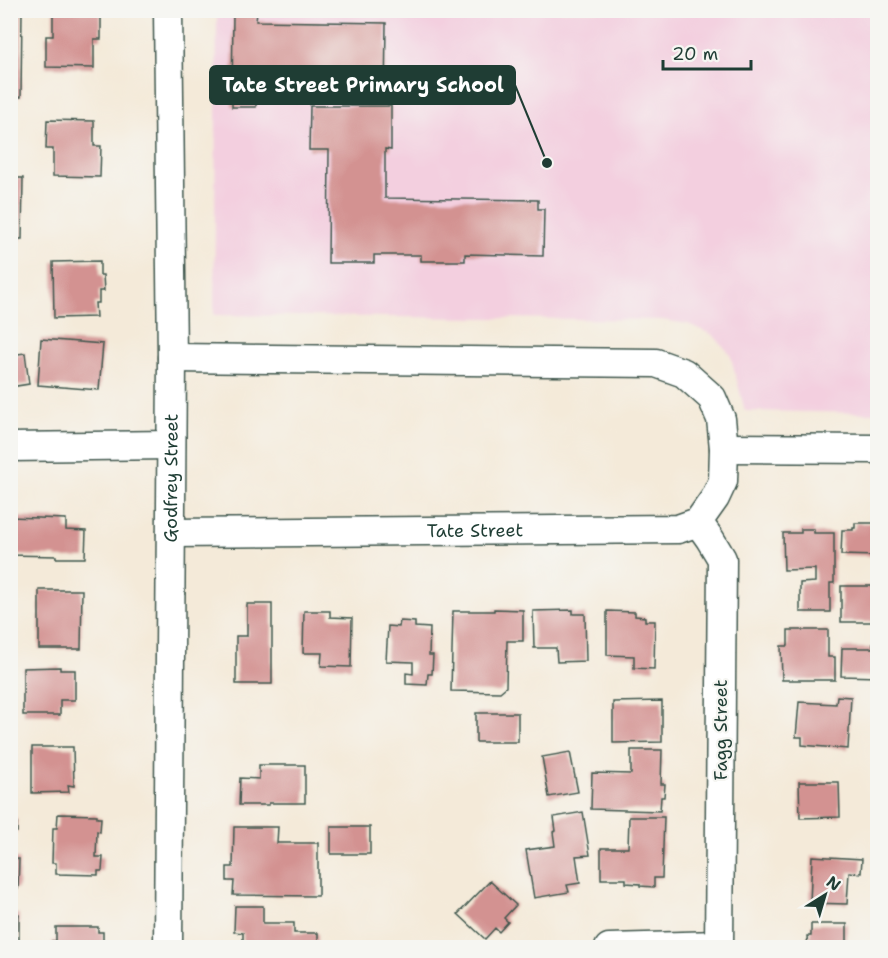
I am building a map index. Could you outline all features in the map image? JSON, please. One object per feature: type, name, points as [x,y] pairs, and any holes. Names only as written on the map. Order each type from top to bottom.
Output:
[{"type":"street","name":"Godfrey Street","points":[[168,10],[172,357],[168,948]]},
{"type":"street","points":[[172,357],[656,363],[684,373],[712,398],[721,419],[724,448],[723,481],[715,498],[698,522]]},
{"type":"street","points":[[10,447],[171,445]]},
{"type":"street","points":[[724,448],[878,449]]},
{"type":"street","name":"Tate Street","points":[[171,533],[678,529],[698,522]]},
{"type":"street","name":"Fagg Street","points":[[609,948],[719,946],[722,560],[698,522]]},
{"type":"shaded area","points":[[217,11],[877,11],[877,413],[745,411],[730,354],[713,335],[688,324],[662,320],[214,315]]},
{"type":"building","points":[[10,10],[22,10],[21,97],[10,97]]},
{"type":"building","points":[[53,10],[101,10],[101,39],[94,39],[94,68],[46,67],[46,36],[53,36]]},
{"type":"building","points":[[233,12],[257,12],[256,21],[386,23],[385,100],[256,98],[256,107],[232,107]]},
{"type":"building","points":[[310,106],[391,106],[391,150],[385,149],[385,198],[538,200],[538,209],[544,209],[543,256],[465,254],[465,261],[421,261],[421,255],[374,255],[374,263],[328,263],[329,150],[309,150]]},
{"type":"building","points":[[47,120],[94,121],[94,146],[101,146],[100,177],[53,176],[53,149],[46,149]]},
{"type":"building","points":[[10,123],[15,123],[14,178],[23,178],[22,239],[10,239]]},
{"type":"building","points":[[100,261],[100,275],[103,275],[104,291],[99,291],[99,303],[95,303],[96,317],[54,318],[53,262]]},
{"type":"building","points":[[10,264],[16,264],[16,319],[10,319]]},
{"type":"building","points":[[41,339],[103,344],[99,390],[38,385]]},
{"type":"building","points":[[25,353],[29,384],[10,387],[10,355]]},
{"type":"building","points":[[10,517],[66,519],[66,530],[86,531],[85,558],[10,555]]},
{"type":"building","points":[[855,523],[878,523],[878,556],[841,555],[842,530],[853,530]]},
{"type":"building","points":[[801,529],[814,529],[814,533],[834,533],[834,583],[830,583],[830,612],[800,612],[800,583],[815,582],[815,569],[784,570],[783,533],[801,533]]},
{"type":"building","points":[[841,586],[877,586],[878,622],[841,622]]},
{"type":"building","points":[[39,590],[82,590],[81,649],[39,649]]},
{"type":"building","points":[[247,604],[272,604],[272,684],[236,684],[236,636],[247,636]]},
{"type":"building","points":[[494,609],[523,610],[523,641],[507,641],[506,687],[500,692],[451,691],[453,611],[494,611]]},
{"type":"building","points":[[573,610],[573,614],[585,614],[586,661],[557,662],[556,648],[534,648],[533,611]]},
{"type":"building","points":[[304,611],[330,611],[330,617],[352,618],[351,667],[321,666],[322,653],[303,653]]},
{"type":"building","points":[[607,611],[635,612],[635,616],[645,617],[645,621],[655,621],[654,669],[634,668],[634,656],[607,655]]},
{"type":"building","points":[[400,621],[415,622],[415,627],[430,628],[429,655],[433,655],[432,674],[428,674],[427,685],[406,684],[406,673],[413,674],[413,662],[386,661],[388,626],[399,627]]},
{"type":"building","points":[[788,630],[828,630],[828,657],[835,657],[835,680],[782,680],[781,646],[788,646]]},
{"type":"building","points":[[873,642],[878,642],[878,677],[841,676],[842,648],[873,648]]},
{"type":"building","points":[[60,667],[60,670],[75,670],[75,700],[60,700],[60,715],[23,715],[23,668]]},
{"type":"building","points":[[837,696],[851,697],[848,749],[802,745],[802,737],[796,737],[799,702],[836,704]]},
{"type":"building","points":[[662,701],[662,742],[613,743],[613,702]]},
{"type":"building","points":[[476,713],[518,713],[518,742],[476,742]]},
{"type":"building","points":[[32,747],[73,747],[74,786],[68,785],[69,792],[32,793]]},
{"type":"building","points":[[631,750],[662,750],[661,784],[665,784],[660,811],[591,809],[592,773],[631,774]]},
{"type":"building","points":[[570,752],[578,792],[549,797],[542,757]]},
{"type":"building","points":[[259,765],[305,765],[305,803],[239,805],[240,778],[259,779]]},
{"type":"building","points":[[799,782],[839,782],[840,817],[800,818]]},
{"type":"building","points":[[583,812],[590,855],[576,856],[580,883],[567,885],[569,892],[534,898],[526,850],[555,846],[554,817]]},
{"type":"building","points":[[10,814],[13,814],[13,818],[17,818],[17,832],[13,832],[13,859],[19,859],[18,889],[10,889]]},
{"type":"building","points":[[58,814],[97,815],[97,818],[101,818],[100,832],[97,831],[96,857],[103,857],[102,871],[98,871],[98,875],[56,874],[56,863],[52,863],[53,828],[57,828]]},
{"type":"building","points":[[629,817],[664,817],[662,878],[654,878],[654,887],[626,883],[626,879],[601,879],[601,848],[628,848]]},
{"type":"building","points":[[234,827],[278,827],[277,843],[318,843],[318,896],[233,895],[234,881],[227,881],[227,867],[233,867]]},
{"type":"building","points":[[331,827],[370,827],[370,854],[331,854]]},
{"type":"building","points":[[812,856],[862,859],[861,873],[849,872],[847,904],[810,903]]},
{"type":"building","points":[[490,881],[516,905],[504,918],[508,922],[499,932],[495,928],[485,939],[458,914]]},
{"type":"building","points":[[235,906],[263,906],[263,923],[294,923],[294,933],[318,933],[318,948],[243,948],[243,933],[234,932]]},
{"type":"building","points":[[10,914],[19,914],[19,944],[10,943]]},
{"type":"building","points":[[811,924],[847,924],[847,948],[808,948],[807,936],[811,936]]},
{"type":"building","points":[[56,927],[98,927],[98,932],[103,932],[103,944],[98,944],[98,948],[52,948],[52,941],[56,941]]},
{"type":"place","name":"Tate Street Primary School","points":[[547,163]]}]
